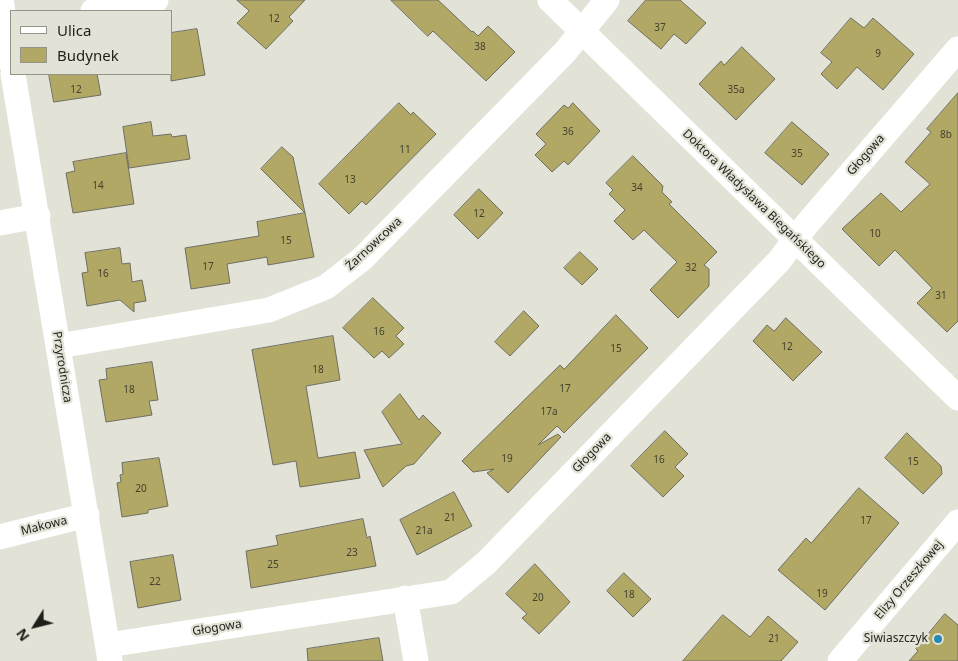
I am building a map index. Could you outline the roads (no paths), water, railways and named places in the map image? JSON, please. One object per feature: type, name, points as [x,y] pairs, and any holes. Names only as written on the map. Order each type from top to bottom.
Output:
[{"type":"street","points":[[1,0],[8,27],[10,51]]},
{"type":"street","points":[[99,10],[156,0]]},
{"type":"street","name":"Doktora Władysława Biegańskiego","points":[[550,0],[958,398]]},
{"type":"street","name":"Żarnowcowa","points":[[59,346],[269,310],[326,287],[362,258],[565,52],[607,0]]},
{"type":"street","name":"Głogowa","points":[[109,653],[405,598],[451,592],[486,563],[779,261],[958,49]]},
{"type":"street","name":"Przyrodnicza","points":[[13,75],[109,653]]},
{"type":"street","points":[[0,223],[38,216]]},
{"type":"street","name":"Makowa","points":[[0,536],[87,516]]},
{"type":"street","name":"Elizy Orzeszkowej","points":[[840,661],[958,522]]},
{"type":"street","points":[[405,598],[416,661]]},
{"type":"place","name":"Siwiaszczyk","points":[[938,639]]}]
